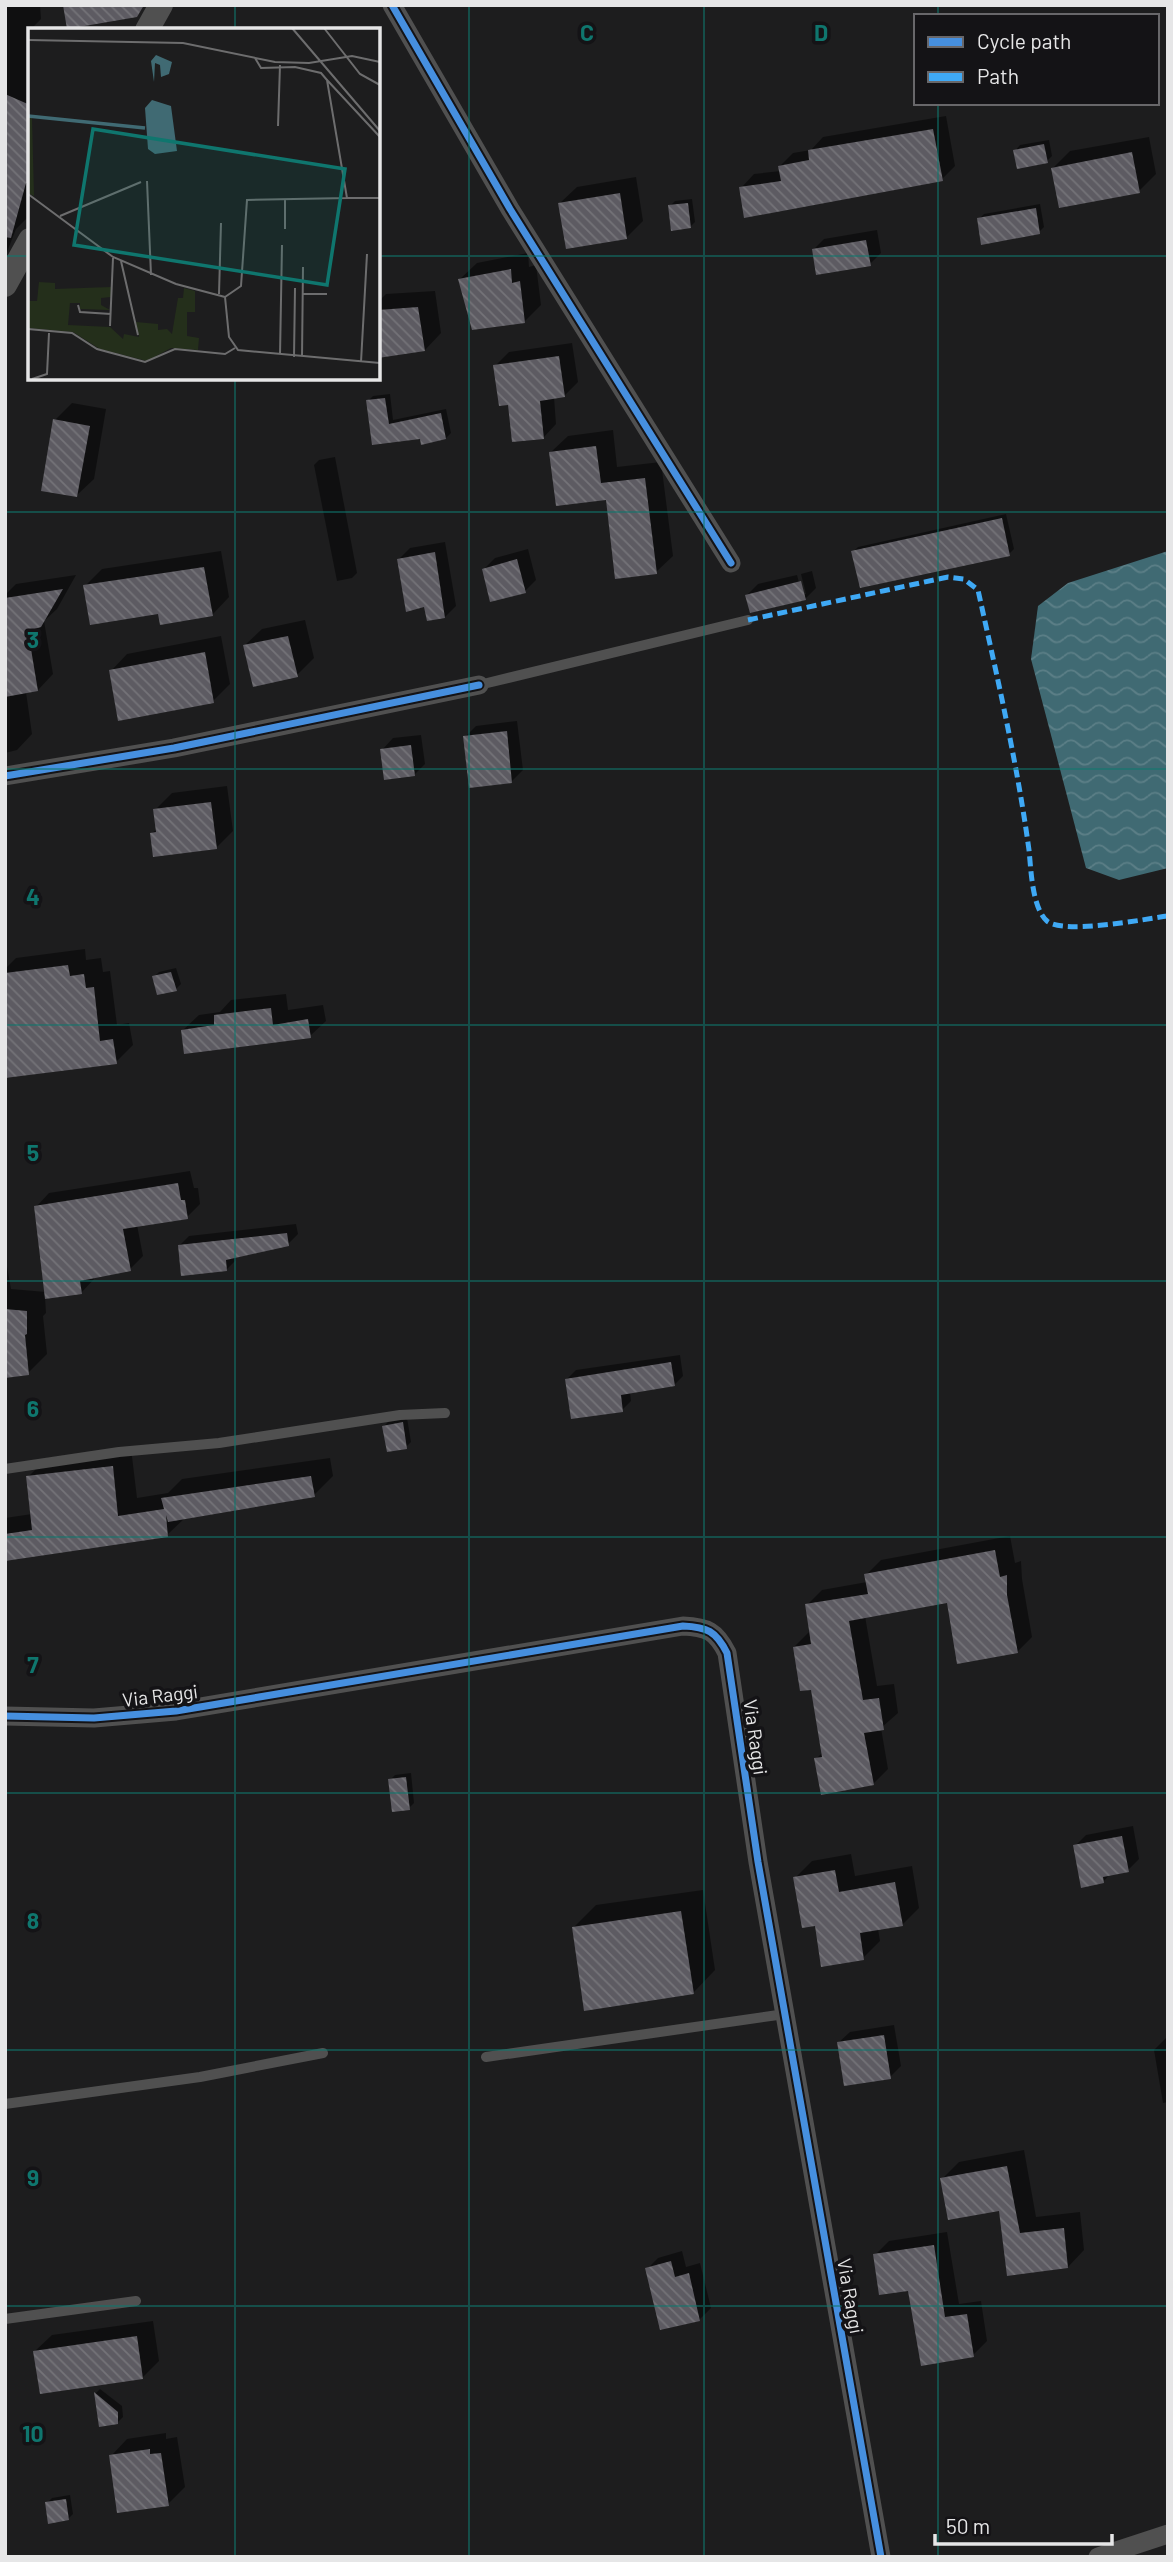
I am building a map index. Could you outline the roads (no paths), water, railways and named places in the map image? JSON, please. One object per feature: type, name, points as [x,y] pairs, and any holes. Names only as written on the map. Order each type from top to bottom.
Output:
[{"type":"street","points":[[148,28],[161,5]]},
{"type":"street","points":[[392,5],[510,209],[731,564]]},
{"type":"street","points":[[5,285],[28,244]]},
{"type":"street","points":[[5,776],[174,748],[480,685]]},
{"type":"street","name":"Via Raggi","points":[[5,1716],[94,1718],[176,1711],[683,1626],[700,1627],[718,1636],[727,1653],[758,1862],[881,2557]]},
{"type":"street","points":[[1098,2557],[1168,2534]]},
{"type":"lane","points":[[480,685],[748,620]]},
{"type":"lane","points":[[5,1469],[119,1452],[219,1443],[400,1415],[445,1413]]},
{"type":"lane","points":[[486,2057],[785,2014]]},
{"type":"lane","points":[[5,2105],[200,2077],[323,2053]]},
{"type":"lane","points":[[5,2319],[136,2301]]},
{"type":"water","points":[[1168,551],[1168,868],[1119,880],[1086,868],[1031,659],[1038,606],[1068,583]]}]
